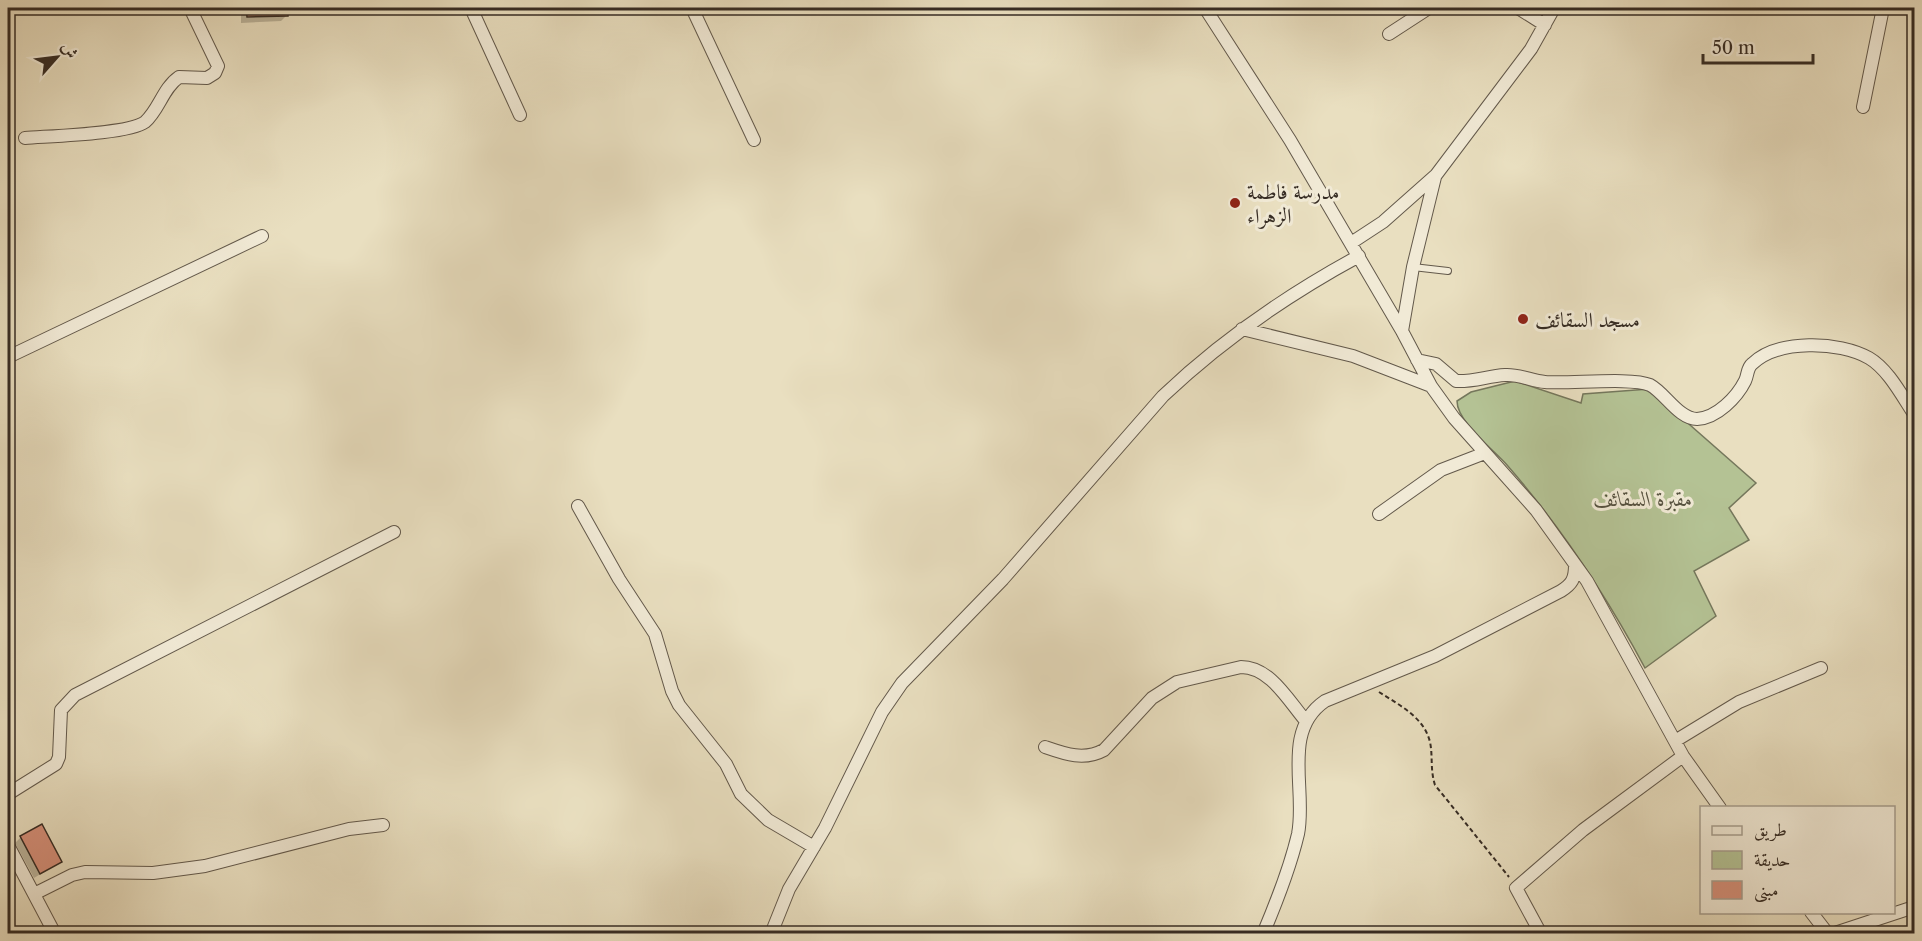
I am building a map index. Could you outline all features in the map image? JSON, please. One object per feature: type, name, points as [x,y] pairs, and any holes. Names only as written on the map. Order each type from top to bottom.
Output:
[{"type":"street","points":[[25,138],[126,130],[143,123],[151,115],[179,77],[207,78],[215,73],[218,66],[190,8]]},
{"type":"street","points":[[471,8],[520,115]]},
{"type":"street","points":[[692,8],[754,140]]},
{"type":"street","points":[[1205,8],[1263,97],[1359,256],[1431,386],[1454,418],[1536,510],[1575,565],[1603,607],[1683,756],[1719,806]]},
{"type":"street","points":[[1389,34],[1429,8]]},
{"type":"street","points":[[1518,8],[1545,25]]},
{"type":"street","points":[[1351,243],[1383,222],[1436,175],[1531,49],[1554,8]]},
{"type":"street","points":[[1863,107],[1883,8]]},
{"type":"street","points":[[1402,331],[1413,267],[1436,175]]},
{"type":"street","points":[[8,357],[262,236]]},
{"type":"street","points":[[771,933],[789,889],[814,847],[882,712],[902,683],[1003,579],[1162,396],[1242,329],[1294,293],[1359,256]]},
{"type":"street","points":[[1242,329],[1353,356],[1431,386]]},
{"type":"street","points":[[1417,360],[1436,364],[1456,381],[1512,375],[1545,382],[1649,385],[1681,411],[1700,419],[1725,406],[1741,389],[1752,363],[1785,348],[1804,345],[1841,348],[1869,358],[1884,371],[1914,414]]},
{"type":"street","points":[[1379,514],[1441,470],[1485,453]]},
{"type":"street","points":[[578,506],[619,579],[655,634],[672,691],[680,705],[726,764],[741,795],[768,820],[814,847]]},
{"type":"street","points":[[8,794],[56,764],[59,757],[61,710],[75,695],[394,532]]},
{"type":"street","points":[[1263,933],[1287,872],[1298,831],[1300,745],[1305,720],[1313,710],[1325,701],[1435,656],[1561,591],[1570,585],[1575,577],[1575,565]]},
{"type":"street","points":[[1045,747],[1080,757],[1095,755],[1104,750],[1152,698],[1177,681],[1241,666],[1252,667],[1264,672],[1305,720]]},
{"type":"street","points":[[1675,741],[1739,702],[1821,668]]},
{"type":"street","points":[[1541,933],[1516,888],[1583,831],[1683,756]]},
{"type":"street","points":[[34,894],[72,874],[85,872],[153,873],[205,866],[350,829],[383,825]]},
{"type":"street","points":[[8,845],[55,933]]},
{"type":"street","points":[[1895,913],[1914,907]]},
{"type":"street","points":[[1813,914],[1828,933]]},
{"type":"street","points":[[1832,933],[1892,914]]},
{"type":"lane","points":[[1413,267],[1448,271]]},
{"type":"path","points":[[1367,684],[1412,714],[1423,726],[1430,742],[1435,784],[1516,888]]},
{"type":"green space","name":"مقبرة السقائف","points":[[1515,381],[1581,403],[1583,394],[1649,389],[1756,483],[1729,508],[1749,540],[1694,571],[1716,616],[1645,668],[1615,614],[1564,537],[1507,465],[1463,418],[1457,401],[1471,392]]},
{"type":"building","points":[[246,8],[288,8],[288,16],[247,17]]},
{"type":"building","points":[[42,824],[62,862],[40,874],[20,836]]},
{"type":"place","name":"مدرسة فاطمة الزهراء","points":[[1235,203]]},
{"type":"place","name":"مسجد السقائف","points":[[1523,319]]}]
